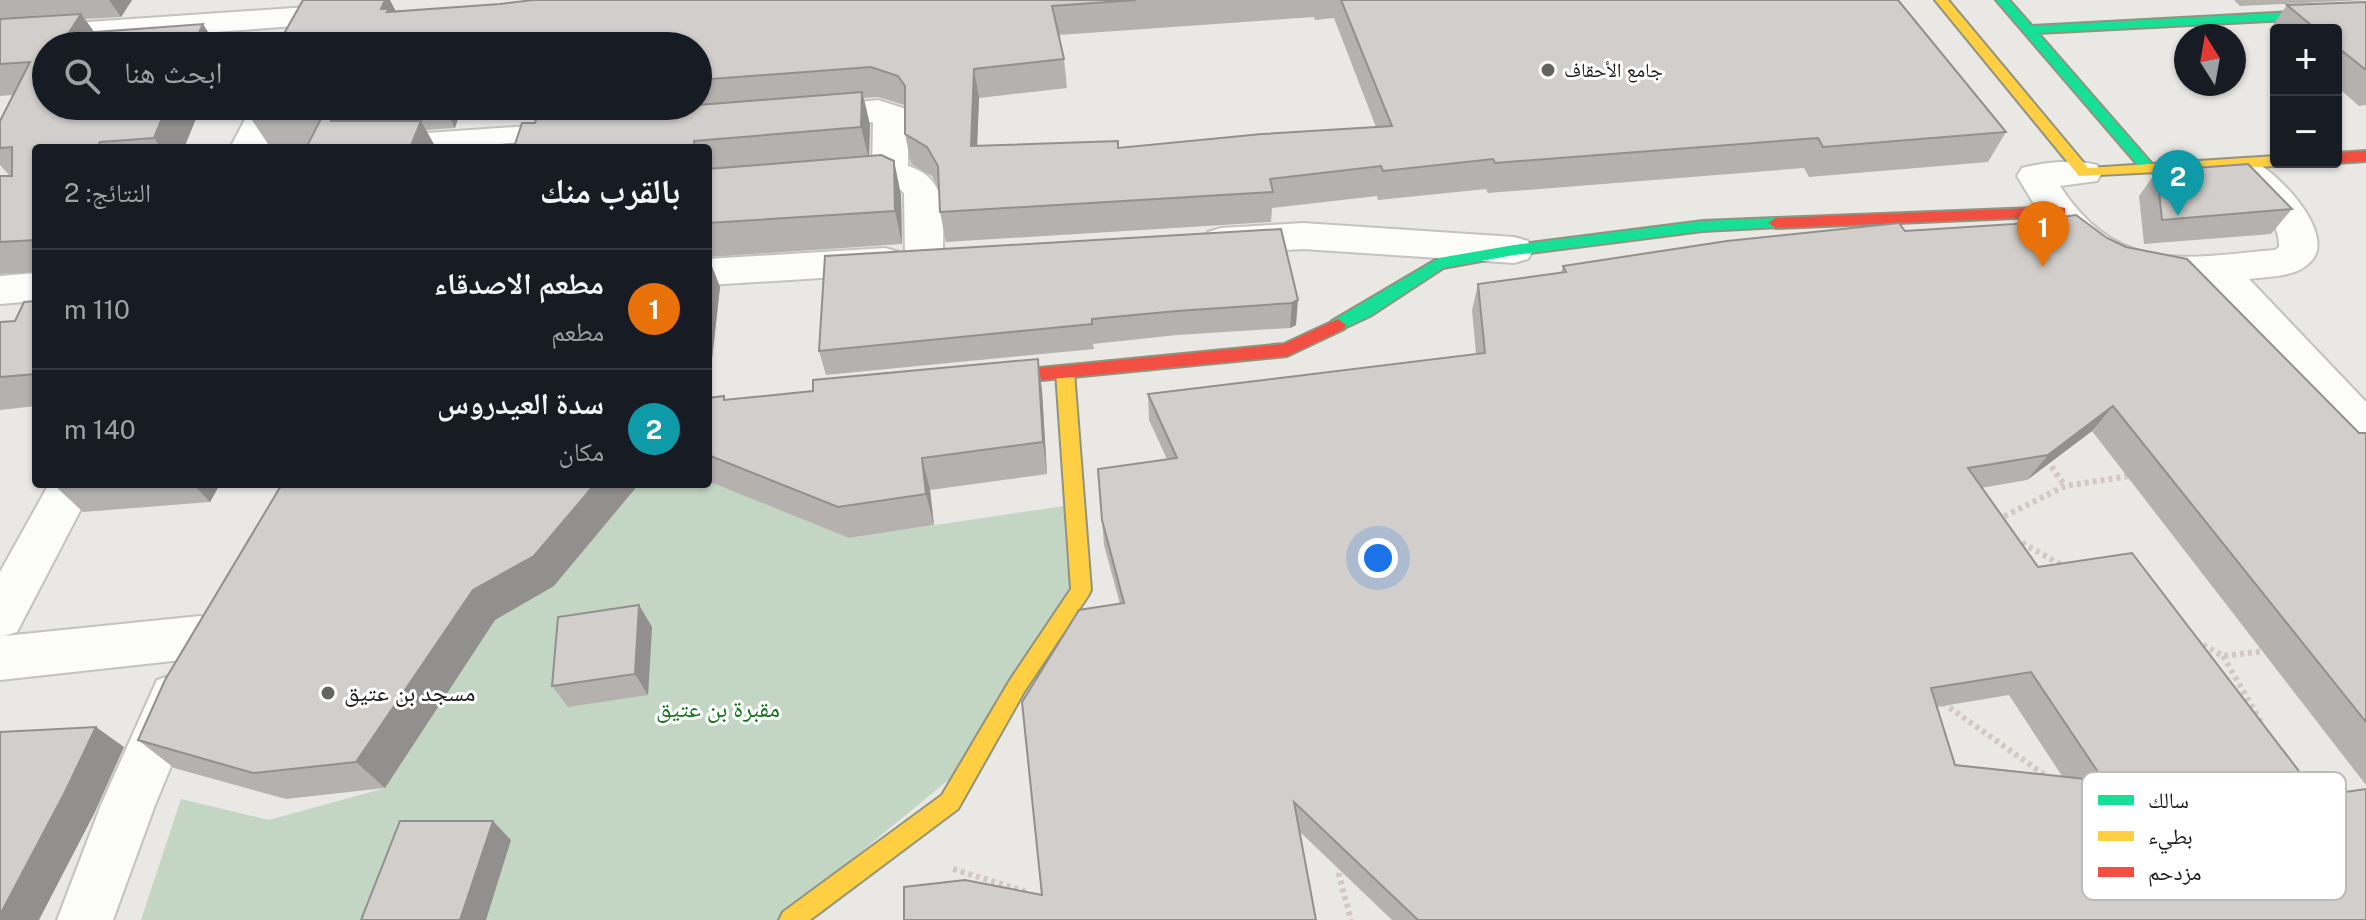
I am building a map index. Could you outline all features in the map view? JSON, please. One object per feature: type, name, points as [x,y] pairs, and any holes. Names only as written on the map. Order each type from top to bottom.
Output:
[{"type":"street","points":[[1941,0],[2084,173]]},
{"type":"street","points":[[2002,0],[2148,168]]},
{"type":"street","points":[[2356,0],[2366,10]]},
{"type":"street","points":[[2028,30],[2366,10]]},
{"type":"street","points":[[47,32],[204,12],[315,17],[377,13]]},
{"type":"street","points":[[307,32],[315,17]]},
{"type":"street","points":[[0,38],[32,34]]},
{"type":"street","points":[[712,272],[939,258],[922,190],[910,179],[875,174],[891,116],[878,111],[770,120]]},
{"type":"street","points":[[250,144],[262,120]]},
{"type":"street","points":[[454,144],[625,136]]},
{"type":"street","points":[[2342,158],[2366,156]]},
{"type":"street","points":[[2258,162],[2301,236],[2298,252],[2284,262],[2169,270],[2133,265],[2099,251],[2078,235],[2035,176],[2084,173],[2258,162]]},
{"type":"street","points":[[956,382],[1287,350],[1364,312],[1439,263],[1514,250],[1703,226],[2060,212]]},
{"type":"street","points":[[1192,243],[1303,236],[1514,250]]},
{"type":"street","points":[[2215,267],[2366,430]]},
{"type":"street","points":[[0,290],[32,287]]},
{"type":"street","points":[[791,920],[950,802],[1017,686],[1081,590],[1065,372]]},
{"type":"street","points":[[0,617],[70,488]]},
{"type":"street","points":[[0,658],[209,618],[128,805],[85,920]]},
{"type":"path","points":[[2038,447],[2065,486]]},
{"type":"path","points":[[2072,571],[1989,525],[2065,486],[2140,475]]},
{"type":"path","points":[[2195,640],[2223,656],[2267,731]]},
{"type":"path","points":[[2223,656],[2280,649]]},
{"type":"path","points":[[1932,695],[2053,781]]},
{"type":"path","points":[[887,848],[1040,896]]},
{"type":"path","points":[[1343,854],[1339,875],[1351,920]]},
{"type":"green space","name":"مقبرة بن عتيق","points":[[712,482],[849,538],[1070,505],[1071,590],[963,768],[778,920],[141,920],[181,799],[269,820],[385,788],[495,620],[554,586],[635,488],[712,488]]},
{"type":"building","points":[[303,0],[385,0],[381,9],[389,9],[387,12],[533,0],[1136,0],[1052,6],[1064,59],[974,69],[971,146],[1118,141],[1118,148],[1262,134],[1392,126],[1341,0],[1898,0],[2006,132],[1823,147],[1818,138],[1495,163],[1493,159],[1383,171],[1381,166],[1270,179],[1273,192],[940,212],[938,166],[927,147],[905,134],[905,86],[898,76],[871,67],[712,79],[712,32],[285,32]]},
{"type":"building","points":[[2366,2],[2366,70],[2342,51],[2342,24],[2310,24],[2287,5]]},
{"type":"building","points":[[81,14],[69,32],[32,32],[32,120],[161,120],[154,138],[99,144],[32,144],[32,240],[0,242],[0,176],[12,176],[12,147],[0,148],[0,121],[30,62],[0,64],[0,19]]},
{"type":"building","points":[[203,24],[199,32],[95,32]]},
{"type":"building","points":[[862,92],[861,127],[694,141],[694,144],[515,144],[522,123],[535,123],[536,120],[712,120],[712,104]]},
{"type":"building","points":[[320,120],[421,121],[412,144],[308,144]]},
{"type":"building","points":[[881,155],[894,161],[895,211],[712,223],[712,169]]},
{"type":"building","points":[[2248,164],[2292,209],[2162,220],[2157,171]]},
{"type":"building","points":[[2076,215],[2107,238],[2126,247],[2187,259],[2359,433],[2366,433],[2366,722],[2113,406],[2048,455],[1968,468],[2038,567],[2132,553],[2300,772],[2098,772],[2031,672],[1931,688],[1955,765],[2082,779],[2082,900],[2346,900],[2346,792],[2366,789],[2366,920],[1418,920],[1294,802],[1316,920],[904,920],[904,887],[965,880],[1042,895],[1022,702],[1079,610],[1124,603],[1102,520],[1098,469],[1177,458],[1148,394],[1485,353],[1478,284],[1566,272],[1563,266],[1727,241],[1899,223],[1905,231],[2014,224]]},
{"type":"building","points":[[1281,229],[1298,300],[1292,303],[1092,319],[1092,324],[819,351],[825,256]]},
{"type":"building","points":[[32,301],[32,374],[0,377],[0,322],[15,321],[24,302]]},
{"type":"building","points":[[1038,359],[1043,442],[922,458],[926,494],[838,507],[712,457],[712,398],[724,396],[724,400],[813,391],[813,380]]},
{"type":"building","name":"مسجد بن عتيق","points":[[280,488],[592,488],[534,556],[473,590],[356,762],[253,773],[138,740],[165,680]]},
{"type":"building","points":[[639,605],[635,674],[552,686],[558,617]]},
{"type":"building","points":[[96,727],[65,792],[0,915],[0,732]]},
{"type":"building","points":[[400,821],[493,821],[460,920],[361,920]]},
{"type":"traffic: fast","points":[[2002,0],[2148,168]]},
{"type":"traffic: fast","points":[[2028,30],[2366,12]]},
{"type":"traffic: fast","points":[[1338,325],[1364,312],[1439,263],[1514,250],[1703,226],[1776,223]]},
{"type":"traffic: slow","points":[[1941,0],[2084,173],[2270,161]]},
{"type":"traffic: slow","points":[[791,920],[950,802],[1017,686],[1081,590],[1065,372]]},
{"type":"traffic: jam","points":[[2342,158],[2366,156]]},
{"type":"traffic: jam","points":[[1776,223],[2060,212]]},
{"type":"traffic: jam","points":[[979,380],[1287,350],[1338,325]]},
{"type":"place","name":"جامع الأحقاف","points":[[1548,70]]},
{"type":"place","name":"سدة العيدروس","points":[[2178,216]]},
{"type":"place","name":"مطعم الاصدقاء","points":[[2043,267]]},
{"type":"place","name":"مسجد بن عتيق","points":[[328,693]]}]
